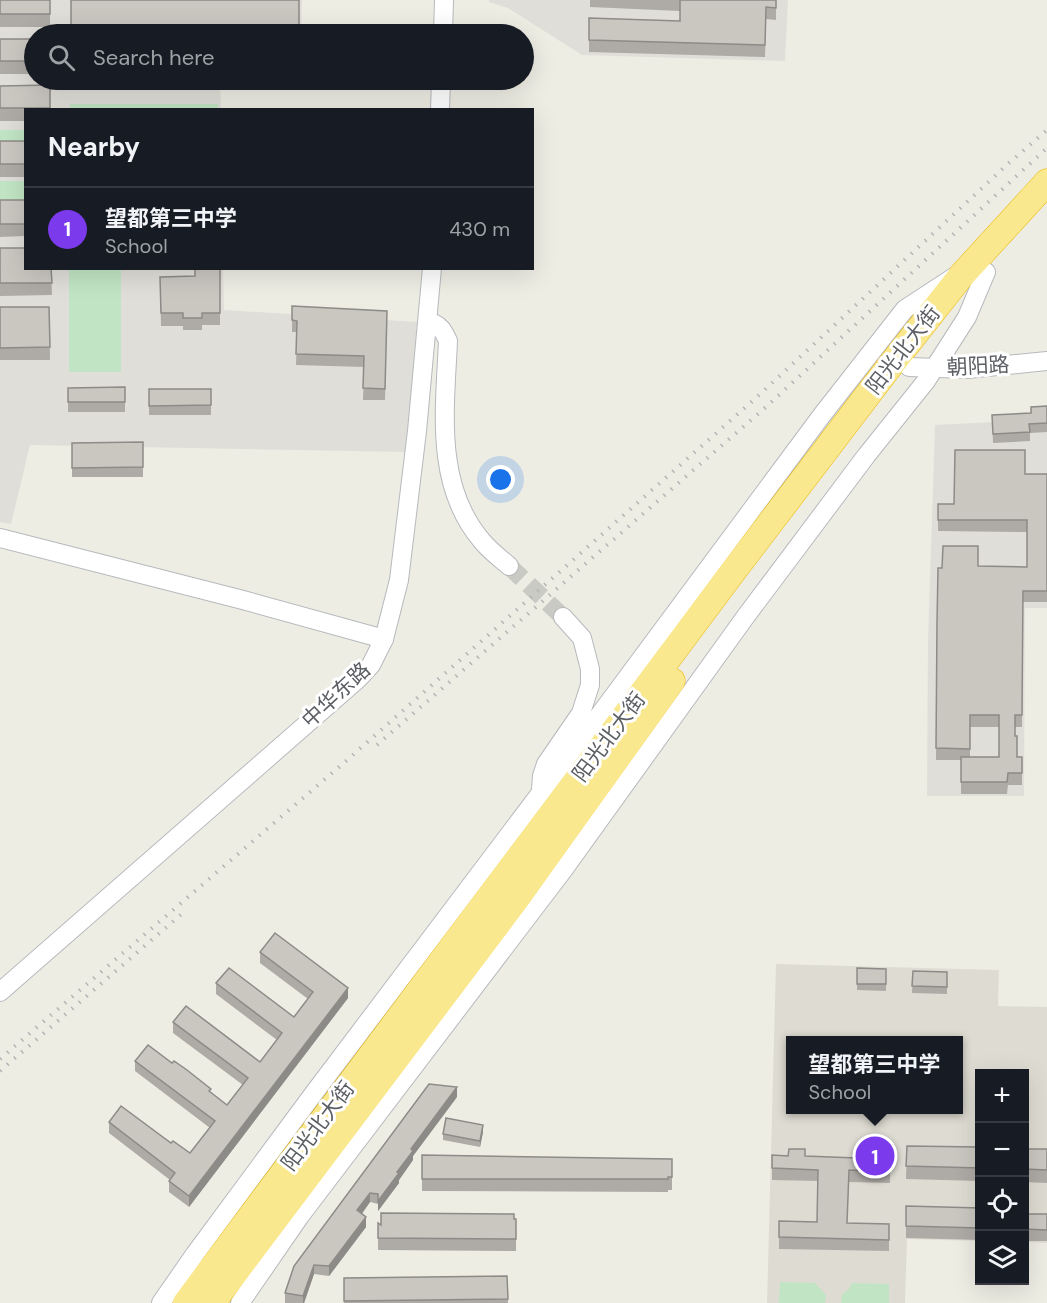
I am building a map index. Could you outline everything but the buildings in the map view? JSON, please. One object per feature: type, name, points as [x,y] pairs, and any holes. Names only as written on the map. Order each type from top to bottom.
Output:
[{"type":"highway","name":"阳光北大街","points":[[212,1303],[517,898],[701,641],[909,368],[978,269],[1047,182]]},
{"type":"highway","name":"阳光北大街","points":[[186,1303],[547,802],[778,512],[940,302],[1047,206]]},
{"type":"street","points":[[443,24],[444,0]]},
{"type":"street","points":[[440,108],[441,90]]},
{"type":"street","points":[[240,1303],[300,1216],[521,927],[746,616],[935,368],[967,317],[978,269]]},
{"type":"street","name":"中华东路","points":[[0,992],[358,679],[371,665],[384,639],[392,614],[401,570],[432,270]]},
{"type":"street","points":[[428,321],[442,328],[448,341],[444,437],[452,485],[472,529],[483,543],[509,566]]},
{"type":"street","name":"朝阳路","points":[[909,368],[967,369],[1047,361]]},
{"type":"street","points":[[0,538],[243,600],[384,639]]},
{"type":"street","points":[[161,1303],[314,1093],[547,802],[542,777],[546,764],[581,714],[590,685],[590,669],[582,638],[563,617]]},
{"type":"shaded area","points":[[0,0],[302,0],[301,24],[24,24],[24,90],[220,90],[221,108],[24,108],[24,270],[223,270],[224,310],[417,322],[406,452],[30,445],[11,524],[0,522]]},
{"type":"shaded area","points":[[489,0],[788,0],[785,61],[582,55],[508,8],[489,2]]},
{"type":"shaded area","points":[[1030,411],[1047,411],[1047,608],[1025,608],[1024,796],[927,796],[928,640],[935,425],[1030,420]]},
{"type":"shaded area","points":[[776,964],[999,970],[998,1006],[1047,1007],[1047,1243],[1029,1242],[1029,1069],[975,1069],[975,1241],[907,1239],[905,1303],[767,1303]]},
{"type":"green space","points":[[70,104],[218,104],[218,108],[70,108]]},
{"type":"green space","points":[[0,130],[24,130],[24,151],[0,151]]},
{"type":"green space","points":[[0,181],[24,181],[24,210],[0,210]]},
{"type":"green space","points":[[69,270],[121,270],[121,372],[69,372]]},
{"type":"green space","points":[[780,1282],[815,1283],[826,1295],[825,1303],[779,1303]]},
{"type":"green space","points":[[852,1283],[889,1284],[889,1303],[841,1303],[842,1294],[849,1289]]},
{"type":"tunnel","points":[[509,566],[563,617]]},
{"type":"railway","points":[[0,1059],[346,761],[757,397],[1047,130]]},
{"type":"railway","points":[[377,745],[766,407],[1047,148]]},
{"type":"railway","points":[[0,1071],[184,912]]},
{"type":"place","name":"望都第三中学","points":[[875,1156]]}]
